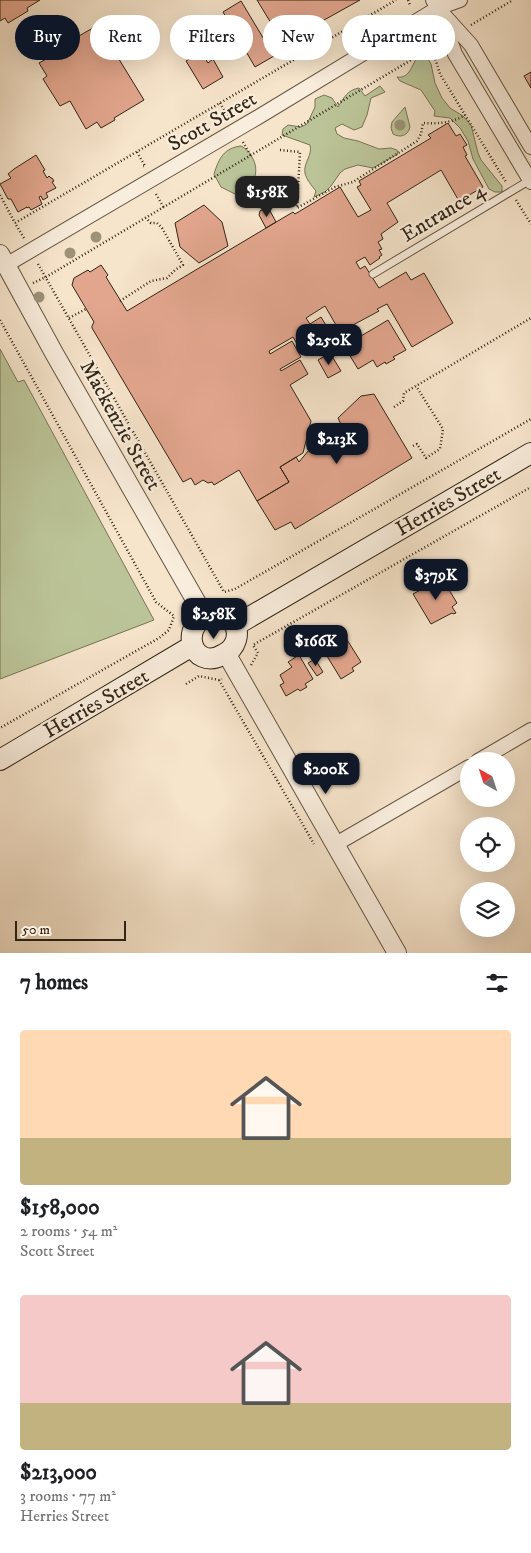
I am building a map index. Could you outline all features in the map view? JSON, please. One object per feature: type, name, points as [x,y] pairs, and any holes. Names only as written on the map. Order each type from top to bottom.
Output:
[{"type":"main road","name":"Herries Street","points":[[236,625],[531,454]]},
{"type":"main road","points":[[211,614],[223,614],[236,625],[237,638],[233,647],[218,658],[202,656],[192,646],[192,632],[197,623],[205,618],[211,614]]},
{"type":"main road","name":"Herries Street","points":[[0,760],[192,646]]},
{"type":"street","name":"Scott Street","points":[[3,260],[260,116],[439,3],[460,0]]},
{"type":"street","points":[[439,3],[471,45],[531,147]]},
{"type":"street","points":[[439,3],[455,54],[530,181]]},
{"type":"street","name":"Mackenzie Street","points":[[3,260],[205,618]]},
{"type":"street","points":[[226,653],[398,953]]},
{"type":"street","points":[[493,752],[531,730]]},
{"type":"street","points":[[336,844],[460,771]]},
{"type":"lane","name":"Entrance 4","points":[[373,274],[530,181]]},
{"type":"path","points":[[15,223],[396,0]]},
{"type":"path","points":[[408,0],[410,5]]},
{"type":"path","points":[[470,26],[513,0]]},
{"type":"path","points":[[19,290],[46,278],[411,60]]},
{"type":"path","points":[[435,60],[440,74],[531,224]]},
{"type":"path","points":[[220,103],[228,117]]},
{"type":"path","points":[[280,150],[300,152],[298,208],[335,187],[353,182],[417,141],[421,134],[423,123],[448,122],[458,120],[465,115]]},
{"type":"path","points":[[242,140],[251,156]]},
{"type":"path","points":[[410,145],[413,149]]},
{"type":"path","points":[[137,152],[144,166],[140,168]]},
{"type":"path","points":[[160,191],[155,194],[164,208]]},
{"type":"path","points":[[0,195],[25,240]]},
{"type":"path","points":[[120,301],[151,281],[167,278],[183,265],[162,228],[157,223],[151,223],[146,218]]},
{"type":"path","points":[[38,264],[224,592],[235,589],[531,418]]},
{"type":"path","points":[[69,318],[86,309]]},
{"type":"path","points":[[394,407],[403,401],[404,393],[531,318]]},
{"type":"path","points":[[0,320],[156,602],[174,616],[169,630],[159,638],[0,728]]},
{"type":"path","points":[[413,446],[417,444],[426,458],[436,452],[440,449],[443,428],[416,386]]},
{"type":"path","points":[[264,639],[531,487]]},
{"type":"path","points":[[220,680],[318,851]]},
{"type":"green space","points":[[416,60],[429,60],[435,83],[442,98],[450,108],[463,116],[471,125],[481,160],[502,186],[502,192],[495,192],[489,189],[473,159],[468,141],[460,128],[450,118],[434,116],[435,111],[421,90],[400,81],[397,77],[405,76]]},
{"type":"green space","points":[[380,86],[385,92],[371,98],[362,127],[354,130],[342,124],[335,128],[337,134],[344,138],[379,149],[391,148],[397,150],[398,154],[373,168],[358,165],[345,169],[325,192],[314,197],[316,191],[305,173],[305,166],[311,149],[310,145],[282,135],[283,129],[288,125],[301,127],[307,124],[315,107],[315,99],[324,95],[332,98],[338,107],[346,95],[352,91],[359,88],[365,96]]},
{"type":"green space","points":[[405,107],[409,130],[401,136],[393,134],[392,122]]},
{"type":"green space","points":[[241,146],[250,154],[256,168],[255,178],[245,199],[221,187],[214,174],[223,155],[230,149]]},
{"type":"green space","points":[[0,349],[18,382],[24,380],[154,620],[0,679]]},
{"type":"building","points":[[0,0],[40,0],[27,8],[28,11],[21,15],[15,15],[15,19],[8,23],[5,18],[0,21]]},
{"type":"building","points":[[257,0],[360,0],[332,16],[266,15]]},
{"type":"building","points":[[241,1],[249,15],[225,15],[223,12]]},
{"type":"building","points":[[253,21],[263,38],[263,60],[267,60],[255,67],[251,60],[253,60]]},
{"type":"building","points":[[90,30],[90,60],[119,60],[144,100],[101,128],[97,122],[86,129],[70,101],[60,106],[43,79],[47,76],[39,63],[44,60],[80,60],[80,35]]},
{"type":"building","points":[[206,60],[208,63],[214,60],[223,77],[203,89],[186,61]]},
{"type":"building","points":[[531,72],[531,88],[524,76]]},
{"type":"building","points":[[448,123],[456,136],[460,134],[467,145],[463,147],[467,155],[465,156],[483,187],[459,201],[441,170],[387,203],[398,222],[381,234],[383,239],[378,242],[382,249],[379,250],[382,255],[370,265],[365,257],[356,262],[360,269],[365,266],[379,288],[406,272],[411,280],[424,273],[453,323],[412,347],[387,304],[377,309],[379,311],[340,332],[325,306],[306,318],[310,324],[321,317],[330,332],[300,349],[293,337],[269,351],[270,354],[292,341],[301,357],[280,369],[281,371],[300,360],[308,374],[290,385],[311,421],[303,453],[280,467],[289,482],[257,501],[239,470],[214,485],[212,482],[208,483],[203,480],[195,485],[191,478],[183,482],[92,328],[94,322],[72,285],[74,278],[88,270],[90,272],[101,265],[108,275],[106,277],[127,311],[293,212],[295,214],[340,187],[358,217],[371,210],[357,187],[361,185],[359,181],[431,138],[428,135]]},
{"type":"building","points":[[36,155],[45,170],[43,171],[47,178],[49,176],[52,178],[56,188],[46,193],[48,197],[43,200],[41,196],[39,197],[42,204],[31,210],[27,207],[18,212],[0,184],[11,178],[8,174],[14,169]]},
{"type":"building","points":[[204,205],[222,222],[228,246],[199,263],[180,247],[175,223]]},
{"type":"building","points":[[265,208],[269,209],[276,222],[266,228],[259,215],[260,211]]},
{"type":"building","points":[[388,320],[406,350],[393,357],[395,359],[386,364],[385,362],[377,367],[373,360],[358,369],[344,346]]},
{"type":"building","points":[[330,353],[341,371],[328,378],[318,360]]},
{"type":"building","points":[[374,394],[412,458],[295,529],[291,522],[275,530],[257,501],[289,482],[280,467],[296,457],[299,462],[309,450],[313,438],[333,425],[336,431],[342,427],[338,418],[361,396]]},
{"type":"building","points":[[442,578],[457,603],[452,607],[456,613],[452,613],[431,624],[413,594]]},
{"type":"building","points":[[316,631],[323,643],[311,650],[304,638]]},
{"type":"building","points":[[344,635],[361,662],[352,668],[354,671],[341,679],[322,648]]},
{"type":"building","points":[[299,655],[313,679],[305,684],[307,687],[300,691],[298,689],[286,696],[280,685],[284,683],[280,675],[292,667],[288,662]]},
{"type":"building","points":[[315,659],[323,672],[317,676],[308,663]]}]
